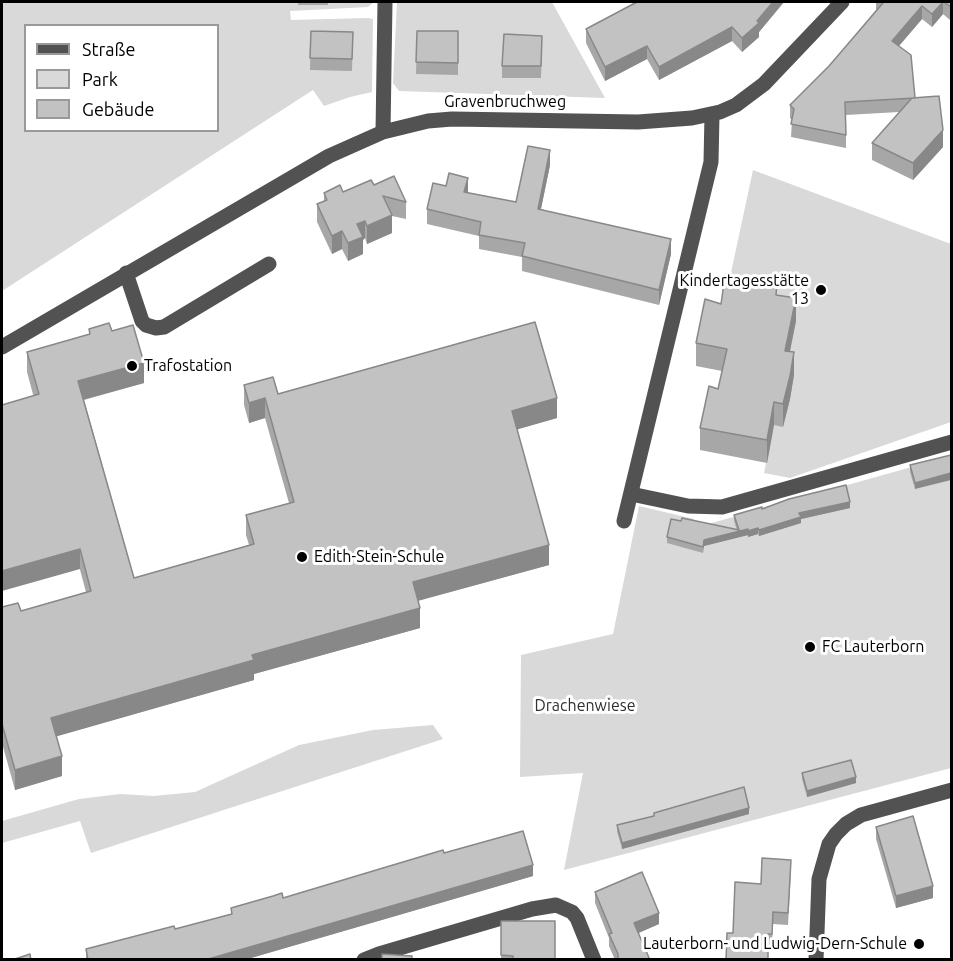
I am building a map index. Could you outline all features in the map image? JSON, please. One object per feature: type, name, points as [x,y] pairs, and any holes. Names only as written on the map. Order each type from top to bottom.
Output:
[{"type":"street","points":[[383,132],[386,2]]},
{"type":"street","name":"Gravenbruchweg","points":[[2,347],[329,156],[383,132],[428,121],[452,119],[638,122],[712,115],[736,105],[764,84],[842,2]]},
{"type":"street","points":[[624,521],[711,162],[712,115]]},
{"type":"street","points":[[126,273],[142,321],[156,328],[164,327],[269,264]]},
{"type":"street","points":[[631,494],[688,506],[722,507],[951,442]]},
{"type":"street","points":[[816,960],[819,879],[829,844],[836,834],[846,824],[861,815],[951,790]]},
{"type":"street","points":[[364,960],[532,909],[556,905],[572,912],[577,918],[594,960]]},
{"type":"green space","points":[[2,2],[298,2],[299,5],[328,5],[328,2],[374,2],[368,7],[290,11],[291,20],[373,19],[372,92],[324,106],[313,90],[2,291]]},
{"type":"green space","points":[[397,2],[552,2],[605,98],[399,91],[393,83]]},
{"type":"green space","name":"Kindertagesstätte 13","points":[[753,170],[951,244],[951,422],[790,478],[764,473],[774,425],[792,387],[794,375],[726,296]]},
{"type":"green space","name":"Drachenwiese","points":[[951,456],[951,768],[564,870],[583,773],[520,777],[521,655],[613,634],[639,506],[694,519],[694,525],[701,526]]},
{"type":"green space","points":[[433,725],[443,739],[91,853],[80,821],[2,843],[2,821],[79,799],[120,794],[154,796],[195,792],[299,745],[373,730]]},
{"type":"building","points":[[637,2],[773,2],[757,21],[759,23],[742,38],[732,27],[659,67],[647,46],[605,67],[586,29]]},
{"type":"building","points":[[881,2],[943,2],[932,14],[922,6],[892,41],[911,55],[915,98],[845,102],[846,135],[791,124],[794,109],[790,105],[829,66],[883,3]]},
{"type":"building","points":[[311,31],[353,32],[352,59],[310,58]]},
{"type":"building","points":[[417,31],[458,31],[458,63],[416,62]]},
{"type":"building","points":[[504,34],[542,36],[541,66],[502,66]]},
{"type":"building","points":[[939,96],[943,130],[913,163],[872,143],[912,98]]},
{"type":"building","points":[[528,146],[550,150],[538,209],[671,239],[659,290],[522,256],[525,243],[479,235],[481,222],[427,209],[433,183],[446,186],[449,173],[468,178],[464,192],[516,202]]},
{"type":"building","points":[[394,176],[406,202],[383,196],[392,215],[367,226],[365,221],[357,224],[363,237],[348,243],[342,231],[332,236],[317,204],[327,200],[324,193],[340,185],[343,192],[371,180],[374,185]]},
{"type":"building","points":[[724,283],[777,284],[776,295],[796,298],[785,351],[794,352],[790,376],[783,404],[774,402],[767,440],[700,428],[709,386],[718,389],[727,349],[696,343],[705,299],[721,304]]},
{"type":"building","points":[[535,322],[557,398],[512,411],[549,545],[413,582],[420,608],[252,655],[254,660],[51,718],[62,756],[15,770],[2,724],[2,607],[18,603],[21,611],[91,591],[80,549],[2,571],[2,405],[39,394],[27,352],[90,334],[89,329],[109,323],[112,331],[133,325],[144,363],[78,381],[134,578],[254,544],[246,515],[294,502],[265,398],[249,403],[244,385],[273,377],[278,394]]},
{"type":"building","points":[[951,455],[951,473],[915,483],[910,465]]},
{"type":"building","points":[[846,485],[850,502],[799,513],[801,517],[759,530],[758,528],[748,531],[748,529],[704,540],[703,547],[667,537],[671,519],[681,521],[682,518],[739,530],[734,515]]},
{"type":"building","points":[[851,760],[856,777],[807,791],[802,773]]},
{"type":"building","points":[[744,787],[749,808],[622,843],[617,825],[654,816],[654,813]]},
{"type":"building","points":[[913,816],[933,886],[896,896],[876,827]]},
{"type":"building","points":[[523,831],[533,865],[205,960],[88,960],[86,949],[174,926],[175,929],[232,914],[231,908],[282,893],[283,898],[443,850],[444,853]]},
{"type":"building","points":[[762,858],[791,860],[788,913],[773,912],[772,934],[768,934],[768,960],[726,960],[727,933],[733,933],[735,882],[761,884]]},
{"type":"building","points":[[642,872],[659,913],[634,923],[650,960],[618,960],[618,954],[609,934],[612,933],[595,892]]},
{"type":"building","points":[[501,921],[555,921],[555,960],[513,960],[513,956],[501,955]]},
{"type":"building","points":[[30,954],[31,960],[12,960]]},
{"type":"building","points":[[382,954],[412,956],[412,960],[382,960]]},
{"type":"place","name":"Kindertagesstätte 13","points":[[821,290]]},
{"type":"place","name":"Trafostation","points":[[132,366]]},
{"type":"place","name":"Edith-Stein-Schule","points":[[302,557]]},
{"type":"place","name":"FC Lauterborn","points":[[810,647]]},
{"type":"place","name":"Lauterborn- und Ludwig-Dern-Schule","points":[[919,944]]}]
